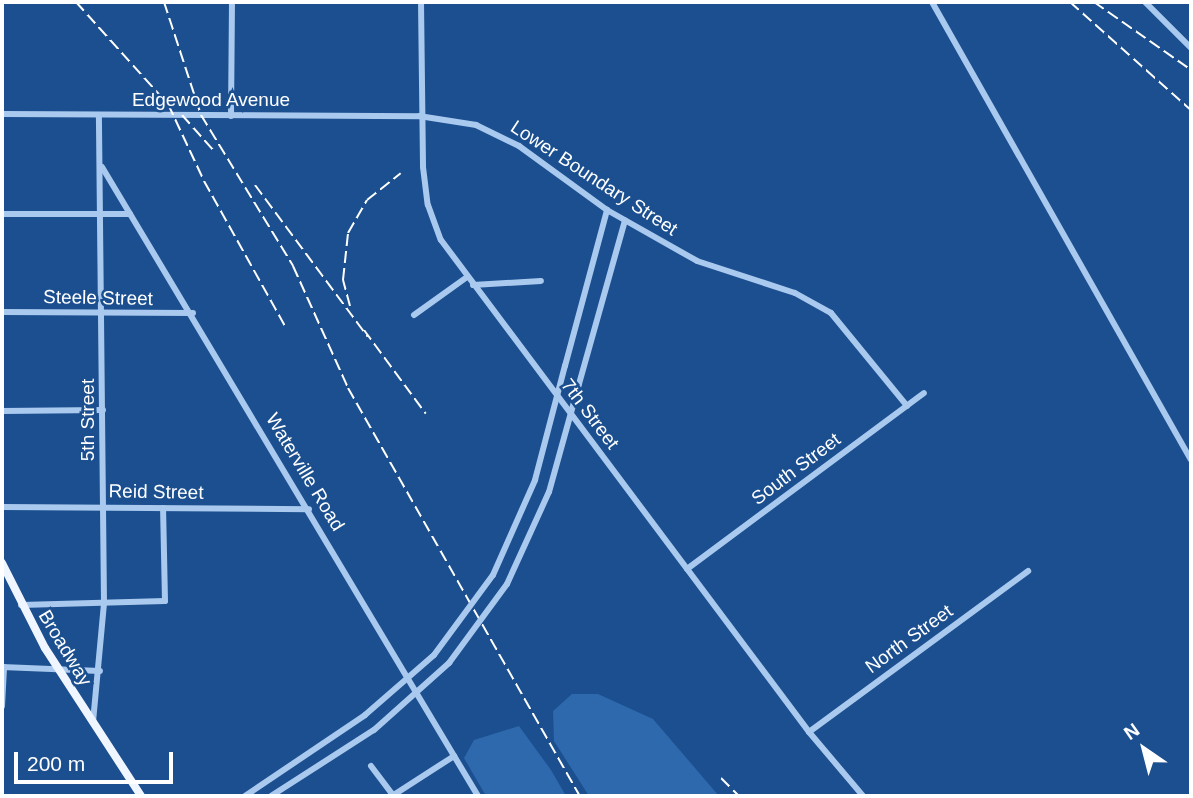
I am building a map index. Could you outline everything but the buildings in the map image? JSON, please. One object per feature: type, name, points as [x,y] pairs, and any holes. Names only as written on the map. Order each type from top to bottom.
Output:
[{"type":"main road","name":"Broadway","points":[[2,563],[21,605],[58,669],[141,796]]},
{"type":"street","points":[[231,116],[232,2]]},
{"type":"street","name":"7th Street","points":[[421,2],[419,116],[431,217],[441,240],[809,732],[863,796]]},
{"type":"street","points":[[932,2],[1191,460]]},
{"type":"street","points":[[1145,2],[1191,48]]},
{"type":"street","name":"Edgewood Avenue","points":[[2,114],[419,116]]},
{"type":"street","name":"5th Street","points":[[93,723],[100,671],[104,506],[102,166],[99,116]]},
{"type":"street","name":"Lower Boundary Street","points":[[419,116],[476,125],[507,138],[607,210],[708,267],[795,293],[831,313],[906,406]]},
{"type":"street","name":"Waterville Road","points":[[102,166],[193,313],[478,796]]},
{"type":"street","points":[[245,796],[365,715],[434,655],[493,575],[531,493],[607,210]]},
{"type":"street","points":[[2,214],[130,214]]},
{"type":"street","points":[[271,796],[374,730],[449,663],[507,584],[545,502],[625,220]]},
{"type":"street","points":[[414,314],[467,277]]},
{"type":"street","points":[[473,285],[541,281]]},
{"type":"street","name":"Steele Street","points":[[2,312],[193,313]]},
{"type":"street","name":"South Street","points":[[687,569],[924,393]]},
{"type":"street","points":[[2,411],[103,411]]},
{"type":"street","name":"Reid Street","points":[[2,507],[309,509]]},
{"type":"street","points":[[21,605],[165,601],[163,508]]},
{"type":"street","name":"North Street","points":[[809,732],[1028,571]]},
{"type":"street","points":[[2,706],[3,667],[100,671]]},
{"type":"street","points":[[371,766],[393,796],[454,756]]},
{"type":"shaded area","points":[[572,694],[598,694],[653,719],[719,796],[589,796],[554,741],[553,711]]},
{"type":"shaded area","points":[[519,726],[566,796],[486,796],[464,758],[474,740]]},
{"type":"railway","points":[[76,2],[168,104],[204,181],[286,328]]},
{"type":"railway","points":[[164,2],[201,115],[293,266],[348,388],[580,796]]},
{"type":"railway","points":[[1070,2],[1191,110]]},
{"type":"railway","points":[[1094,2],[1191,70]]},
{"type":"railway","points":[[182,115],[215,152]]},
{"type":"railway","points":[[350,306],[343,280],[348,233],[367,200],[401,173]]},
{"type":"railway","points":[[255,185],[368,337]]},
{"type":"railway","points":[[364,330],[426,414]]},
{"type":"railway","points":[[721,778],[739,796]]}]
